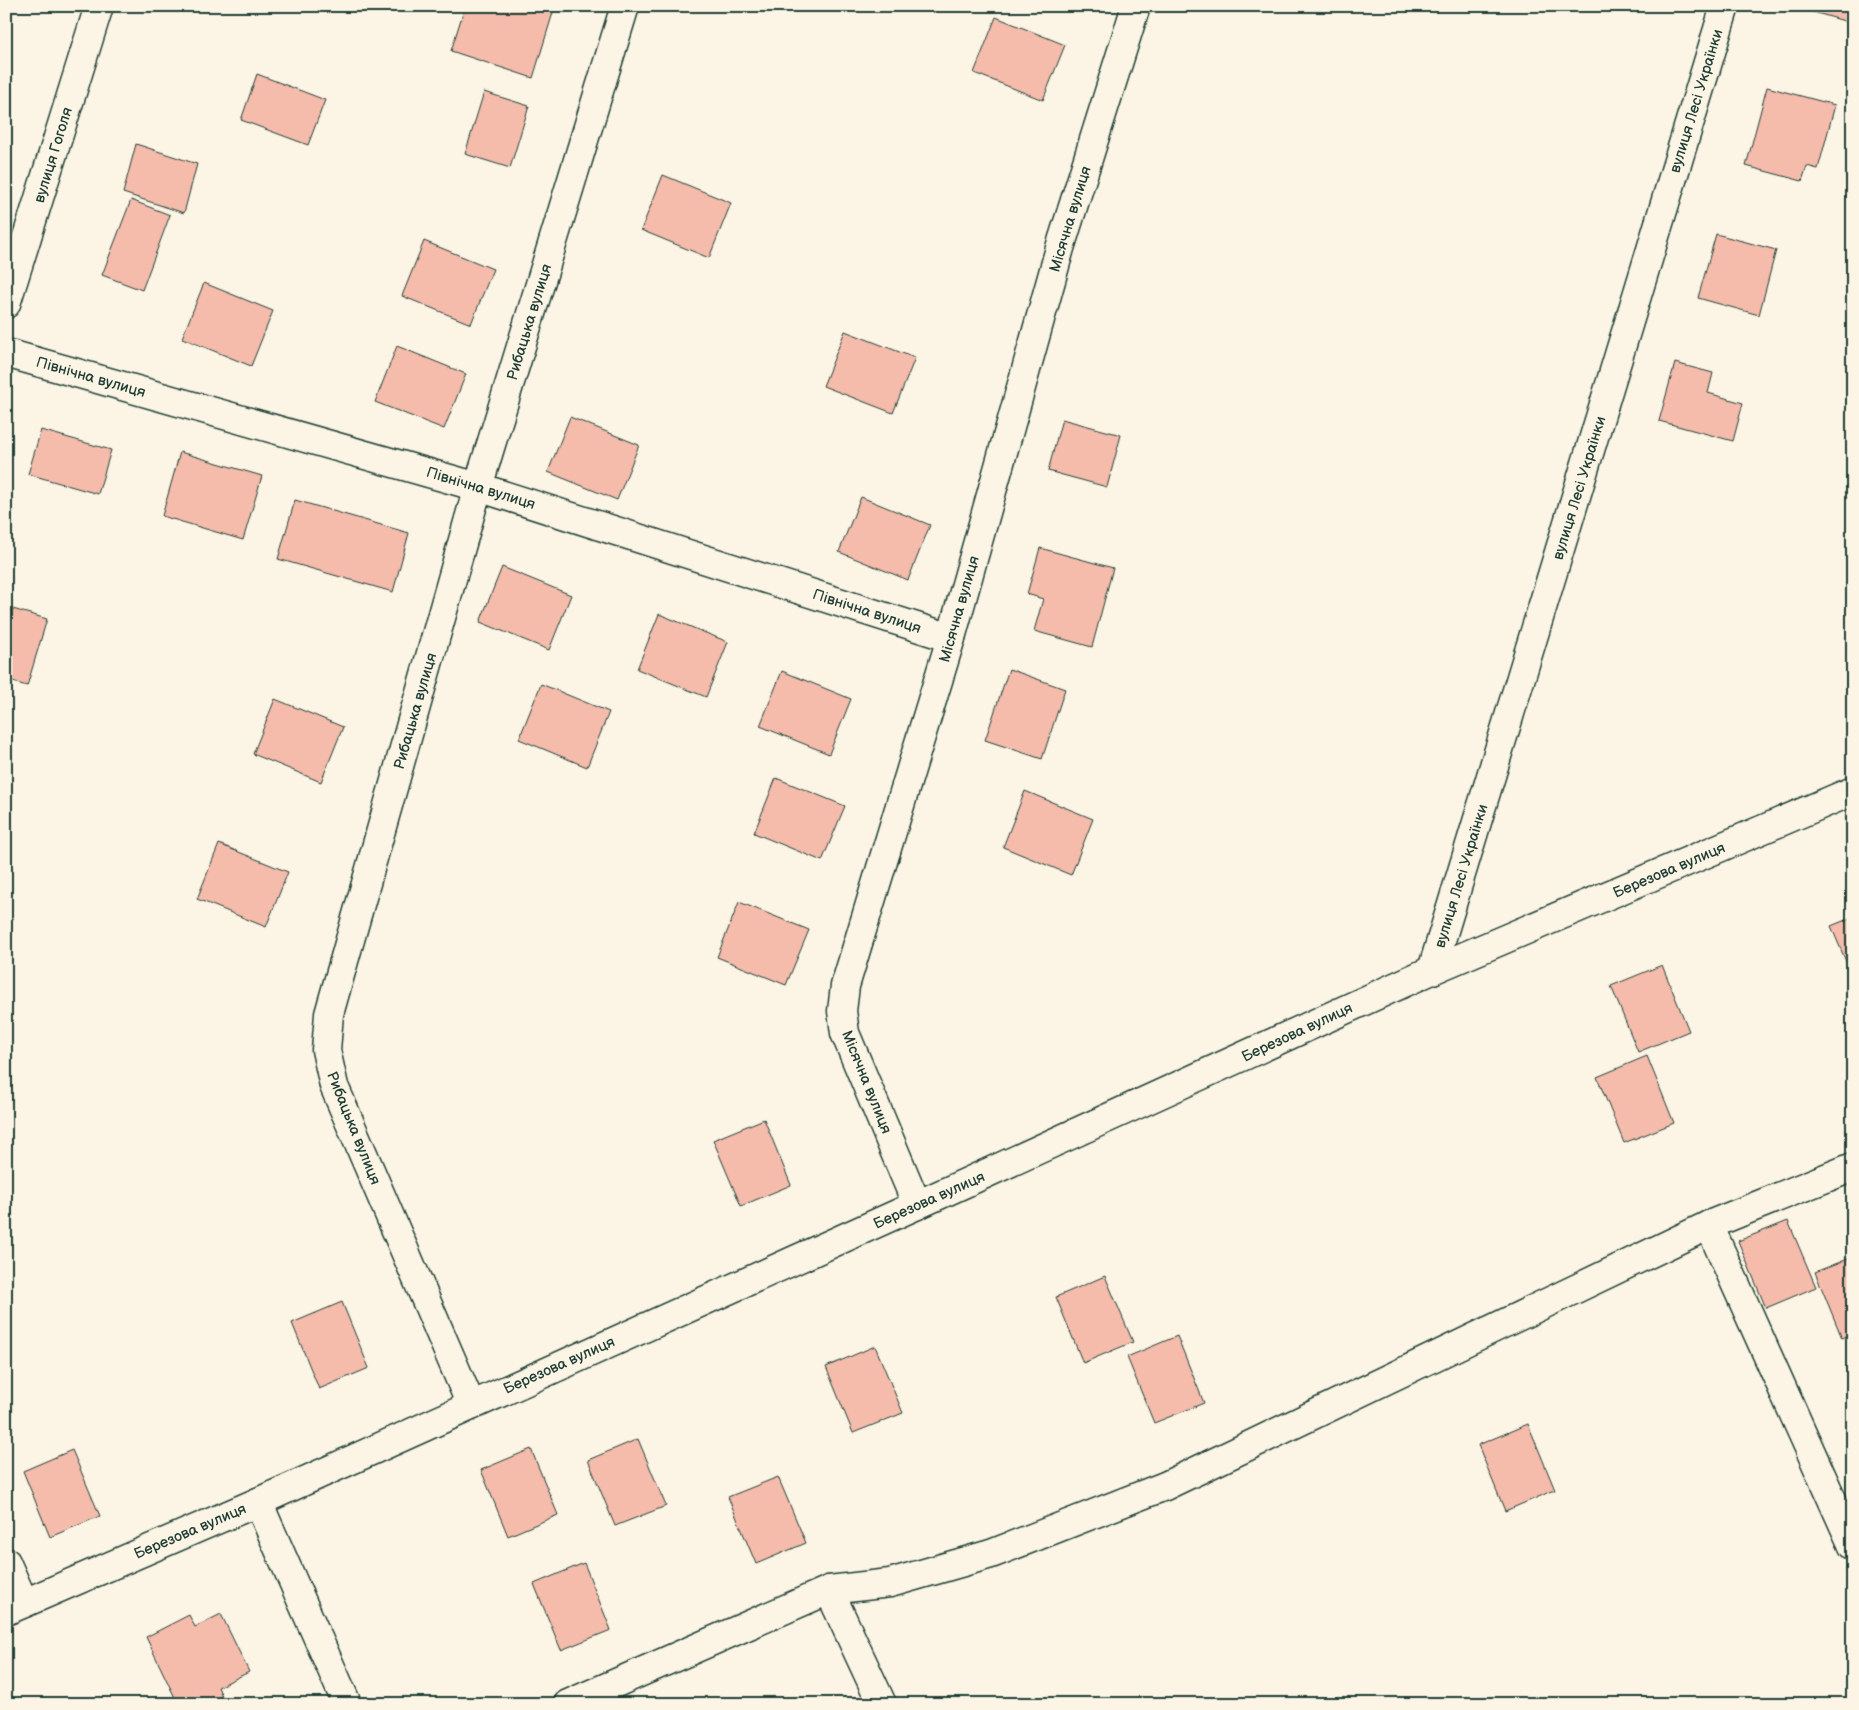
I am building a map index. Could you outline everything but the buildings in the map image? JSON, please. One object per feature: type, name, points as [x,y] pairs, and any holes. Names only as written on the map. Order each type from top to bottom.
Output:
[{"type":"street","name":"вулиця Гоголя","points":[[6,304],[99,6]]},
{"type":"street","name":"Рибацька вулиця","points":[[471,1405],[334,1086],[326,1050],[329,1014],[478,487],[625,6]]},
{"type":"street","name":"Місячна вулиця","points":[[917,1205],[846,1033],[842,1010],[848,977],[951,638],[1060,248],[1136,6]]},
{"type":"street","name":"вулиця Лесі Українки","points":[[1432,970],[1725,6]]},
{"type":"street","name":"Північна вулиця","points":[[6,353],[478,487],[951,638]]},
{"type":"street","name":"Березова вулиця","points":[[15,1607],[258,1502],[1432,970],[1853,791]]},
{"type":"street","points":[[568,1704],[829,1590],[890,1583],[991,1554],[1165,1486],[1709,1225],[1853,1167]]},
{"type":"street","points":[[1709,1225],[1853,1546]]},
{"type":"street","points":[[258,1502],[346,1704]]},
{"type":"street","points":[[6,1562],[15,1607]]},
{"type":"street","points":[[829,1590],[882,1704]]}]
